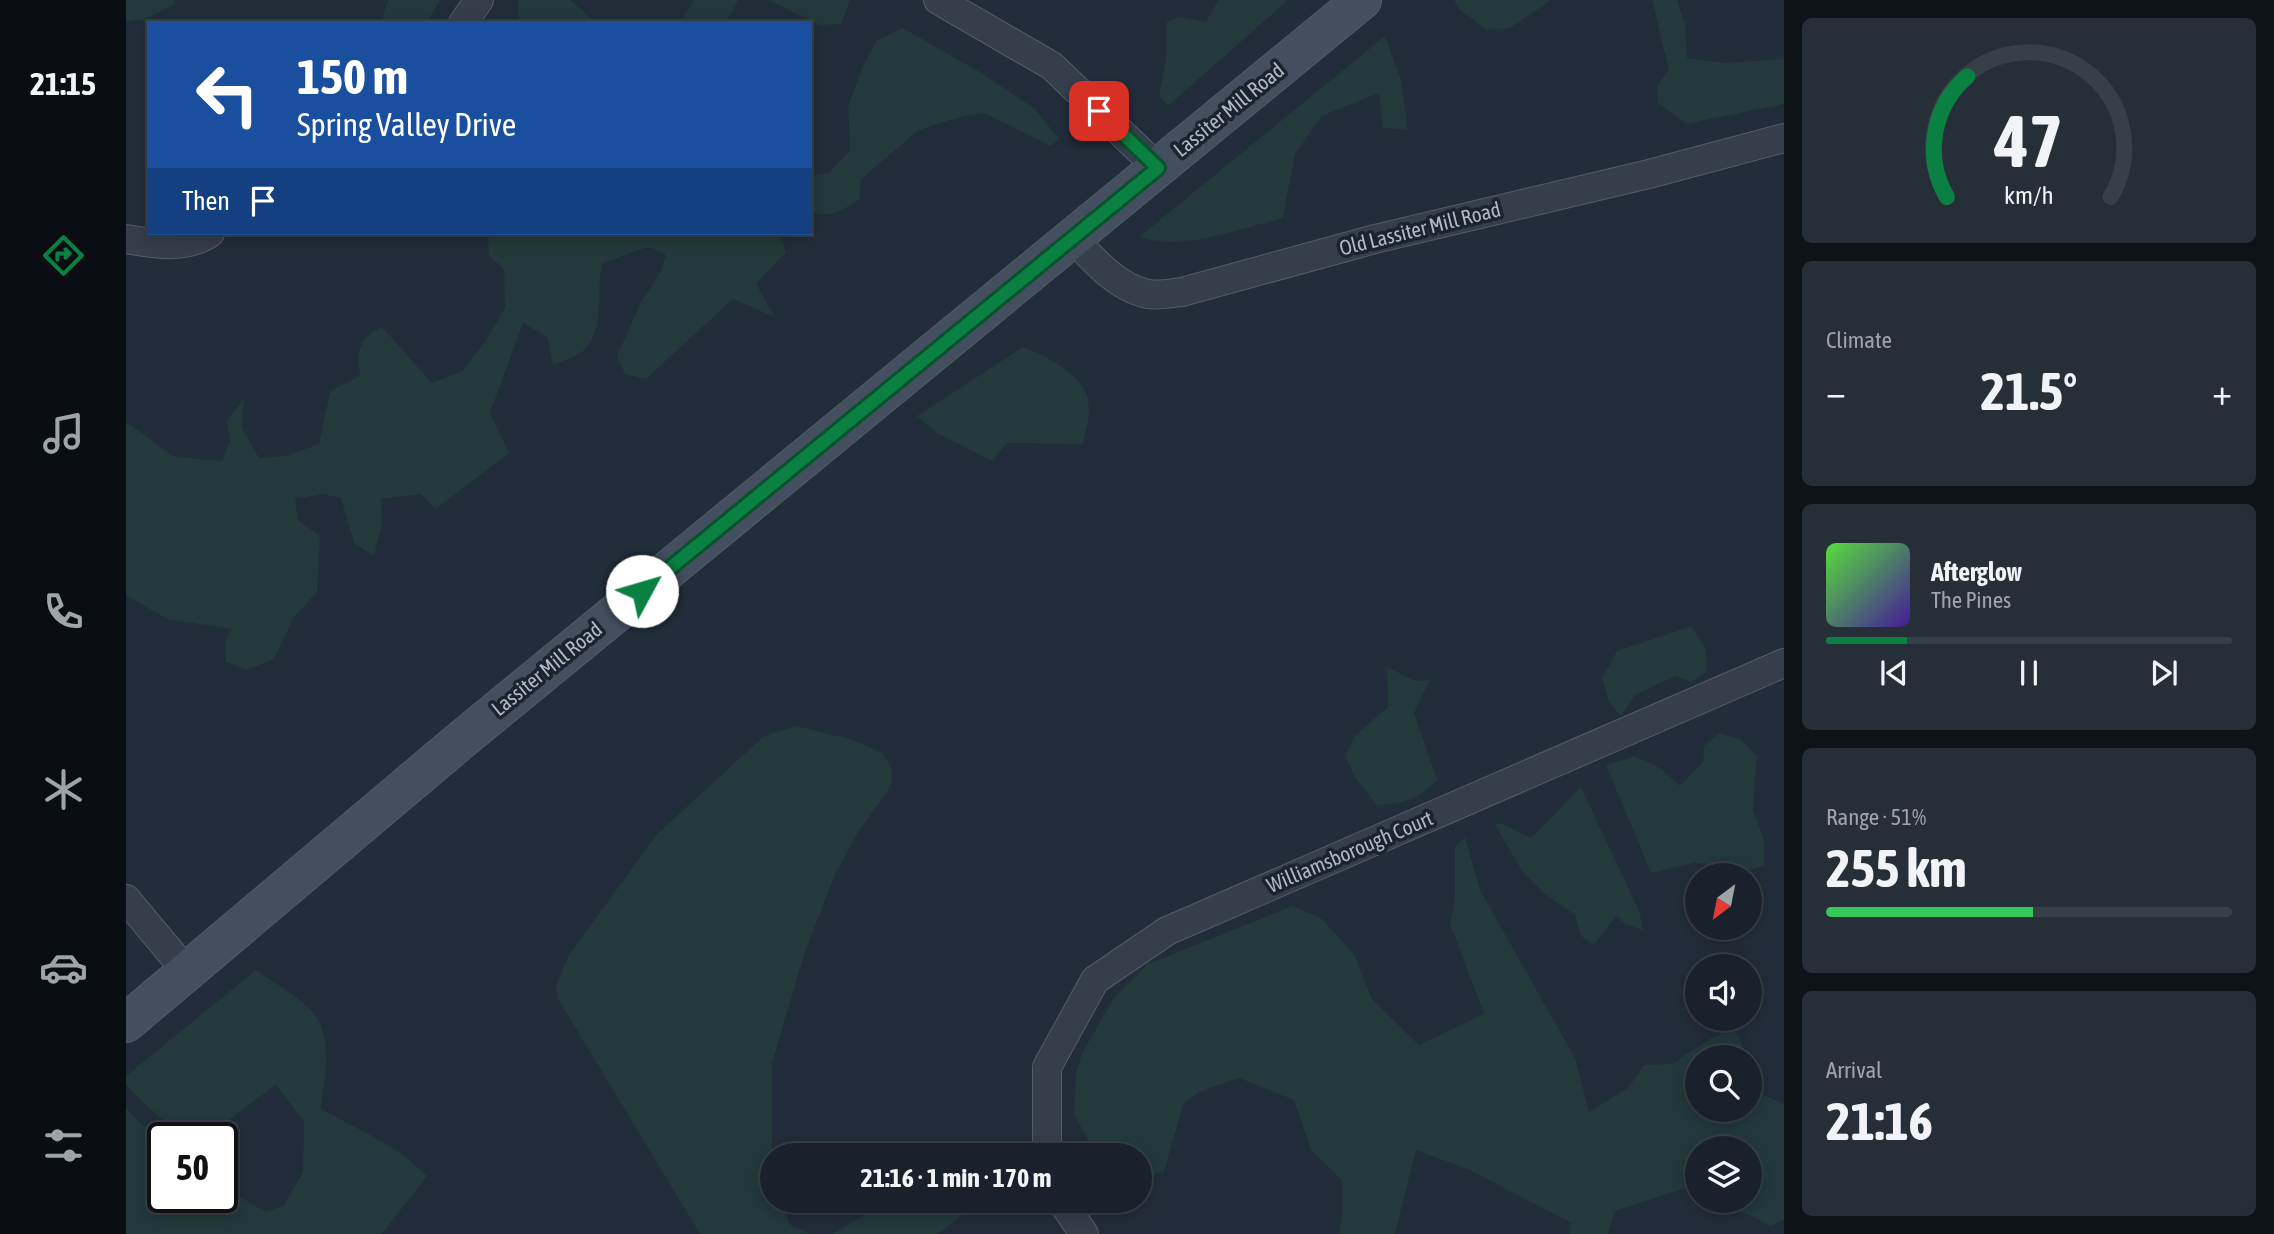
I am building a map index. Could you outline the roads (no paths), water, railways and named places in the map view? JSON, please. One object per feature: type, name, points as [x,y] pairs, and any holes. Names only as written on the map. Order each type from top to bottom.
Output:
[{"type":"main road","name":"Lassiter Mill Road","points":[[126,1023],[460,741],[1362,0]]},
{"type":"street","points":[[464,21],[479,0]]},
{"type":"street","points":[[938,0],[1052,66],[1158,168]]},
{"type":"street","name":"Old Lassiter Mill Road","points":[[1073,238],[1095,262],[1124,284],[1149,294],[1182,292],[1375,239],[1650,174],[1784,138]]},
{"type":"street","points":[[126,239],[163,246],[207,235]]},
{"type":"street","name":"Williamsborough Court","points":[[1047,1143],[1047,1067],[1095,980],[1167,931],[1784,663]]},
{"type":"street","points":[[126,899],[188,973]]},
{"type":"street","points":[[1070,1213],[1084,1234]]}]
